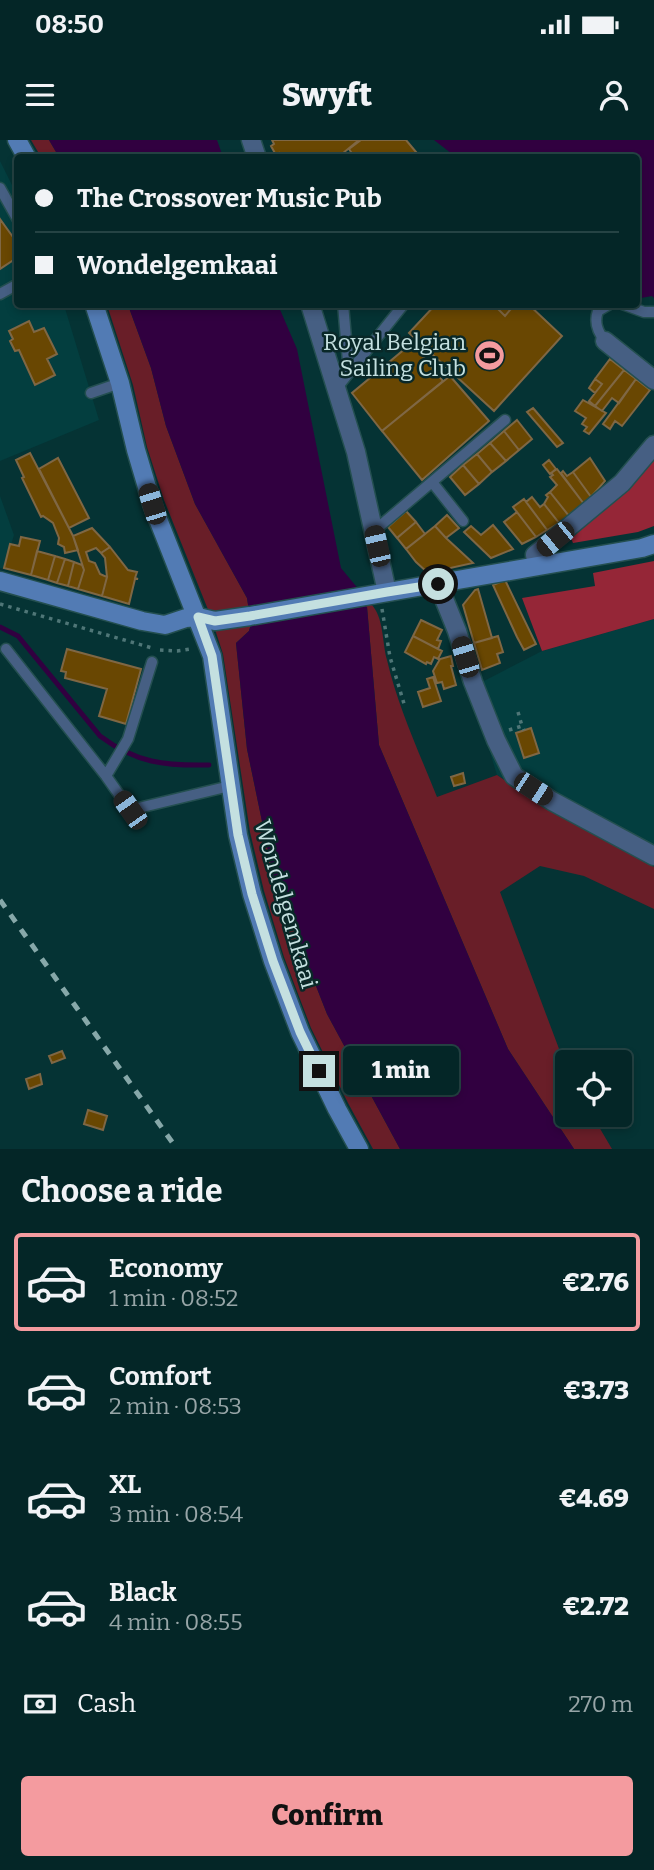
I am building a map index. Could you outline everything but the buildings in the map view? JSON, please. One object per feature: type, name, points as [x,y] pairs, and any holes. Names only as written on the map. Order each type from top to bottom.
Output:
[{"type":"main road","name":"Wondelgemkaai","points":[[95,308],[120,383],[152,504],[212,656],[238,835],[252,894],[273,961],[300,1032],[359,1149]]},
{"type":"main road","points":[[0,581],[165,625],[186,618],[198,617],[215,621],[250,616],[654,544]]},
{"type":"street","points":[[311,308],[356,452],[374,531],[384,592]]},
{"type":"street","points":[[605,341],[654,380]]},
{"type":"street","points":[[537,566],[535,555],[622,483],[654,445]]},
{"type":"street","points":[[438,584],[478,695],[514,776],[552,801],[654,856]]},
{"type":"lane","points":[[0,188],[14,213]]},
{"type":"lane","points":[[343,308],[349,373]]},
{"type":"lane","points":[[337,389],[401,308]]},
{"type":"lane","points":[[603,308],[598,311],[595,321],[605,341]]},
{"type":"lane","points":[[633,308],[654,312]]},
{"type":"lane","points":[[91,393],[120,383]]},
{"type":"lane","points":[[374,531],[505,420]]},
{"type":"lane","points":[[432,482],[463,521]]},
{"type":"lane","points":[[6,649],[130,810],[230,786]]},
{"type":"lane","points":[[106,776],[128,739],[152,662]]},
{"type":"path","points":[[384,592],[390,657],[405,707]]},
{"type":"path","points":[[0,604],[158,650],[177,651],[208,646]]},
{"type":"path","points":[[517,712],[522,726]]},
{"type":"shaded area","points":[[31,140],[49,140],[57,154],[39,154]]},
{"type":"shaded area","points":[[49,140],[217,140],[222,154],[57,154]]},
{"type":"shaded area","points":[[434,140],[654,140],[654,298],[640,298],[640,154],[452,154]]},
{"type":"shaded area","points":[[0,161],[14,189],[14,308],[65,308],[99,420],[0,461]]},
{"type":"shaded area","points":[[108,308],[129,308],[151,368],[166,426],[195,504],[247,598],[251,624],[249,631],[236,643],[247,749],[274,879],[327,1014],[400,1149],[373,1149],[311,1028],[284,957],[250,832],[223,654],[164,500],[147,447],[133,385]]},
{"type":"shaded area","points":[[129,308],[279,308],[297,349],[341,568],[360,591],[362,604],[367,607],[379,745],[508,1049],[555,1120],[555,1127],[559,1127],[574,1149],[400,1149],[327,1014],[274,879],[247,749],[236,643],[249,631],[251,624],[247,598],[195,504],[166,426],[151,368]]},
{"type":"shaded area","points":[[654,458],[654,526],[638,532],[573,543],[570,536]]},
{"type":"shaded area","points":[[0,496],[14,535],[4,568],[0,568]]},
{"type":"shaded area","points":[[654,561],[654,619],[542,651],[522,598],[595,586],[593,573]]},
{"type":"shaded area","points":[[362,604],[371,604],[378,616],[397,695],[437,797],[497,775],[547,809],[654,867],[654,909],[584,876],[540,866],[500,892],[559,1050],[555,1050],[555,1120],[508,1049],[379,745],[367,607]]},
{"type":"shaded area","points":[[654,619],[654,867],[547,809],[497,775],[485,736],[482,682],[542,651]]},
{"type":"shaded area","points":[[559,1127],[599,1127],[612,1149],[574,1149]]},
{"type":"waterway","points":[[0,627],[18,636],[100,736],[113,745],[152,761],[178,765],[209,765]]},
{"type":"railway","points":[[0,900],[177,1149]]},
{"type":"place","name":"Royal Belgian Sailing Club","points":[[489,355]]},
{"type":"route","points":[[319,1071],[300,1032],[273,961],[252,894],[238,835],[212,656],[198,617],[215,621],[438,584]]}]
